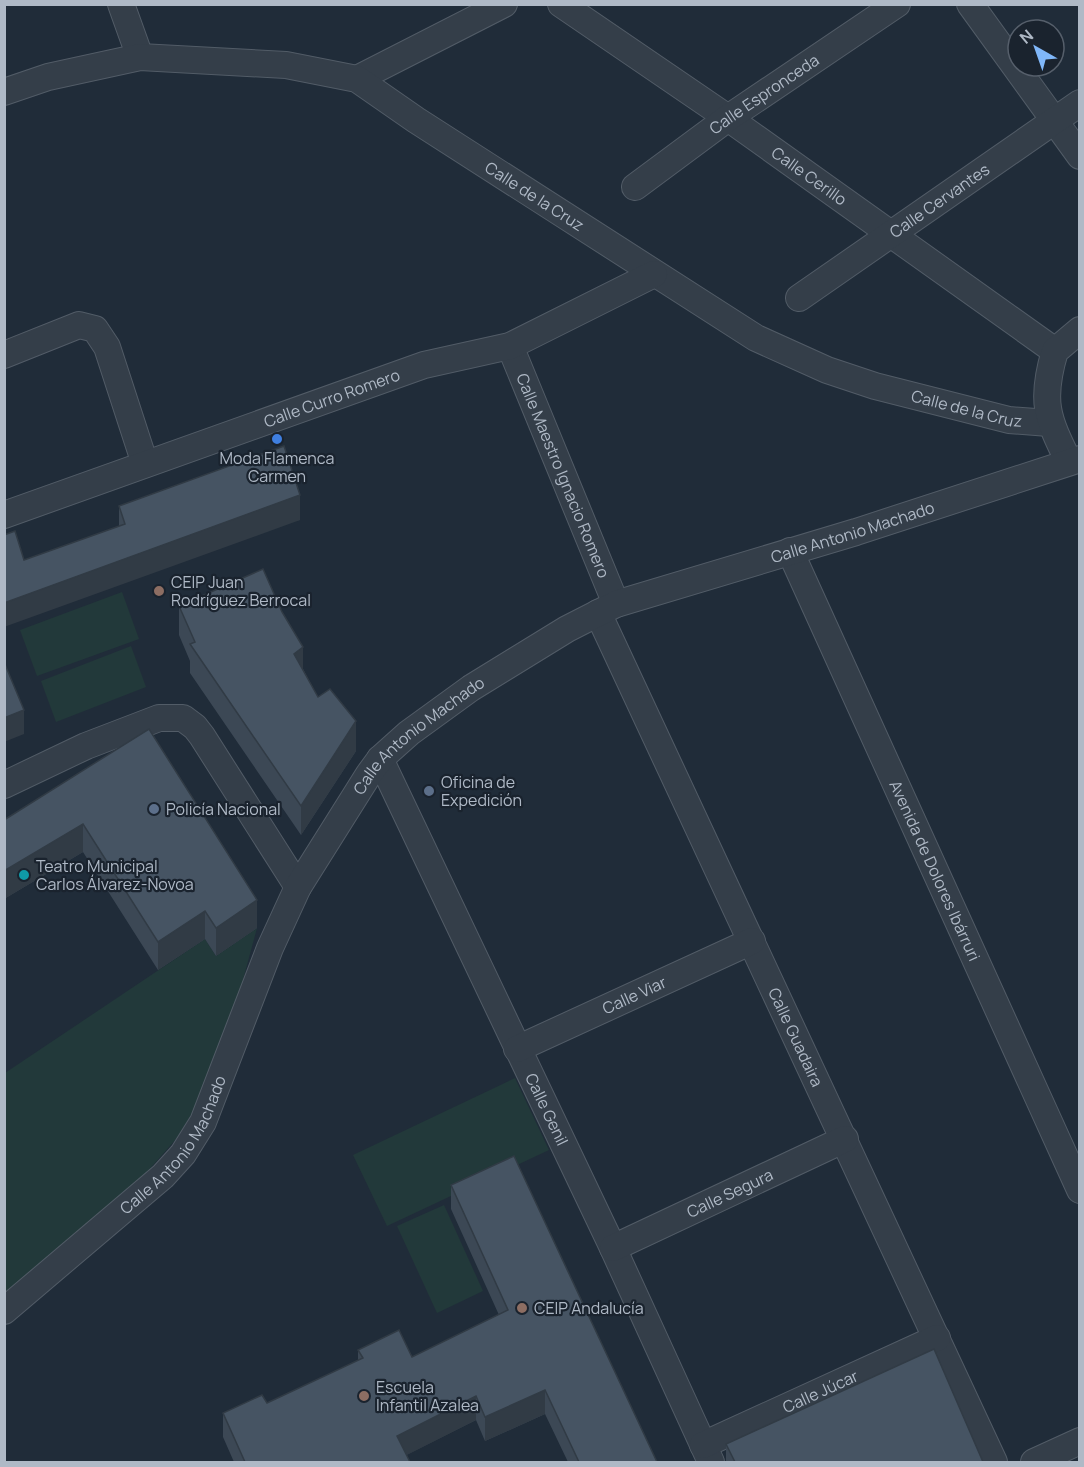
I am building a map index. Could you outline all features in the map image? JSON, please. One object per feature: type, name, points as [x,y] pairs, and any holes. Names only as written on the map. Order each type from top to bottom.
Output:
[{"type":"street","points":[[122,4],[140,57]]},
{"type":"street","points":[[357,79],[504,4]]},
{"type":"street","name":"Calle Cerillo","points":[[561,4],[728,118],[1055,351]]},
{"type":"street","name":"Calle Espronceda","points":[[635,187],[728,118],[897,4]]},
{"type":"street","points":[[970,4],[1080,156]]},
{"type":"street","name":"Calle de la Cruz","points":[[4,92],[48,77],[140,57],[286,65],[357,79],[416,120],[756,338],[827,370],[875,386],[1009,420],[1049,423]]},
{"type":"street","name":"Calle Cervantes","points":[[799,298],[1080,104]]},
{"type":"street","name":"Calle Curro Romero","points":[[4,515],[424,365],[510,346],[654,274]]},
{"type":"street","points":[[4,355],[79,325],[95,329],[107,347],[145,464]]},
{"type":"street","points":[[1074,460],[1049,423],[1046,404],[1055,351],[1080,330]]},
{"type":"street","name":"Calle Maestro Ignacio Romero","points":[[510,346],[607,608]]},
{"type":"street","name":"Calle Antonio Machado","points":[[4,1311],[163,1176],[183,1154],[207,1113],[270,948],[298,887],[380,759],[409,733],[471,688],[541,644],[607,608],[1074,460]]},
{"type":"street","name":"Avenida de Dolores Ibárruri","points":[[790,551],[1080,1190]]},
{"type":"street","name":"Calle Guadaira","points":[[607,608],[752,940],[994,1462]]},
{"type":"street","points":[[4,785],[86,746],[159,718],[183,718],[202,736],[298,887]]},
{"type":"street","name":"Calle Genil","points":[[380,759],[613,1248],[707,1454]]},
{"type":"street","name":"Calle Viar","points":[[518,1049],[752,940]]},
{"type":"street","name":"Calle Segura","points":[[613,1248],[846,1139]]},
{"type":"street","name":"Calle Júcar","points":[[707,1454],[937,1338]]},
{"type":"street","points":[[1034,1462],[1080,1441]]},
{"type":"green space","points":[[122,592],[139,639],[37,676],[20,630]]},
{"type":"green space","points":[[131,646],[146,687],[56,722],[41,681]]},
{"type":"green space","points":[[257,928],[227,1039],[208,1087],[177,1138],[132,1189],[5,1296],[5,1073],[205,939],[216,956]]},
{"type":"green space","points":[[515,1078],[549,1150],[387,1226],[353,1155]]},
{"type":"green space","points":[[444,1205],[483,1291],[437,1313],[397,1226]]},
{"type":"building","points":[[284,446],[300,495],[4,603],[4,535],[15,531],[24,560],[125,524],[119,506]]},
{"type":"building","points":[[263,569],[282,612],[303,647],[294,654],[318,697],[330,689],[356,721],[301,806],[190,644],[195,642],[179,606]]},
{"type":"building","points":[[4,662],[24,710],[4,718]]},
{"type":"building","points":[[149,729],[257,900],[216,928],[205,911],[158,942],[83,824],[4,871],[4,820]]},
{"type":"building","points":[[514,1156],[657,1462],[579,1462],[545,1390],[485,1417],[476,1396],[397,1436],[410,1462],[245,1462],[223,1413],[262,1395],[267,1403],[363,1358],[358,1350],[399,1330],[412,1357],[508,1310],[451,1185]]},
{"type":"building","points":[[934,1349],[983,1462],[735,1462],[726,1444]]},
{"type":"place","name":"Moda Flamenca Carmen","points":[[277,439]]},
{"type":"place","name":"CEIP Juan Rodríguez Berrocal","points":[[159,591]]},
{"type":"place","name":"Oficina de Expedición","points":[[429,791]]},
{"type":"place","name":"Policía Nacional","points":[[154,809]]},
{"type":"place","name":"Teatro Municipal Carlos Álvarez-Novoa","points":[[24,875]]},
{"type":"place","name":"CEIP Andalucía","points":[[522,1308]]},
{"type":"place","name":"Escuela Infantil Azalea","points":[[364,1396]]}]
